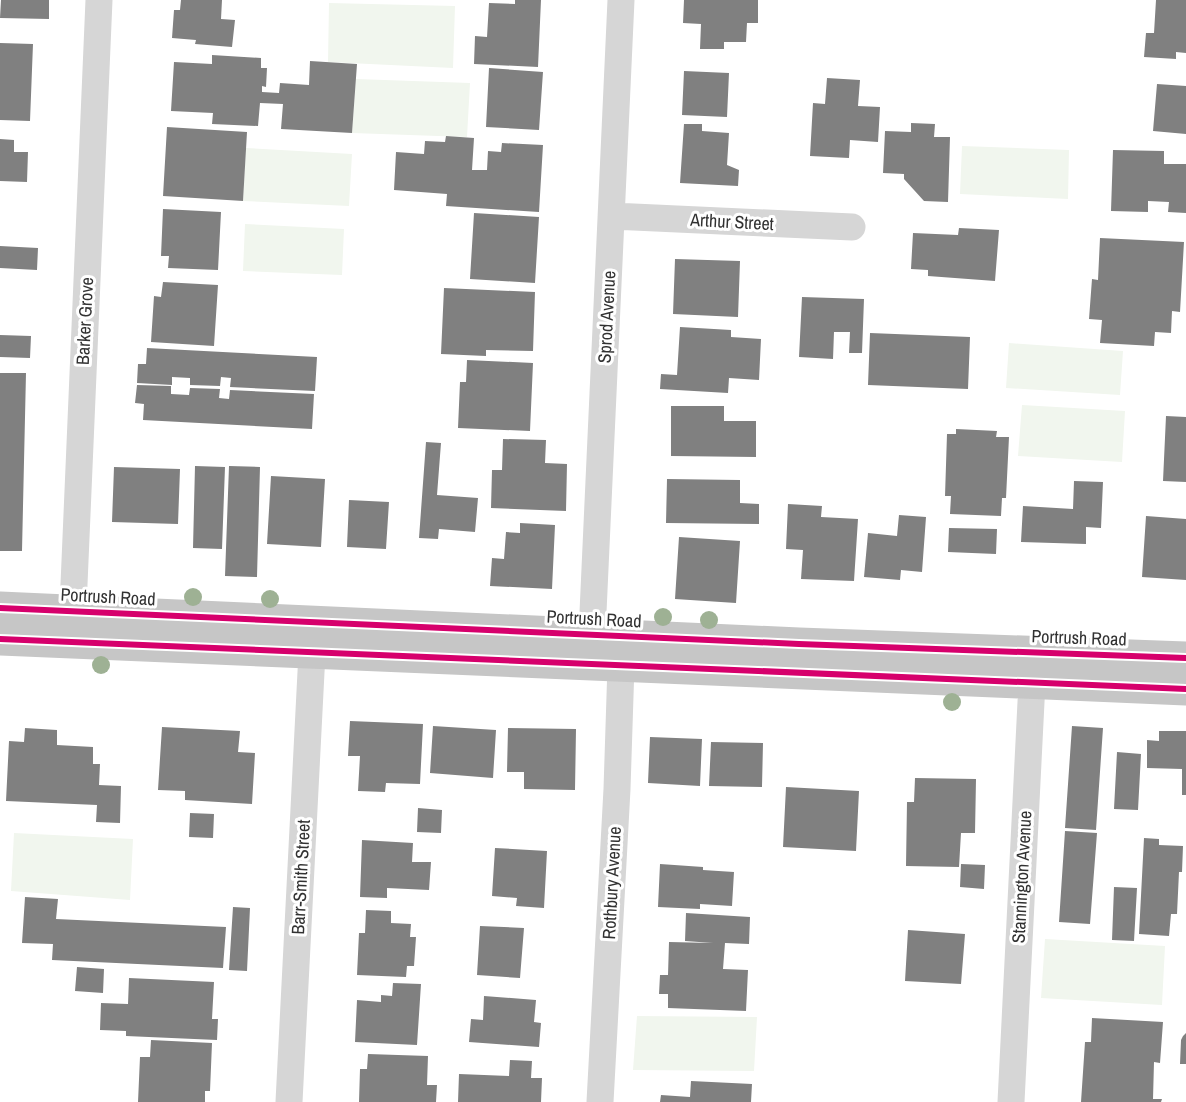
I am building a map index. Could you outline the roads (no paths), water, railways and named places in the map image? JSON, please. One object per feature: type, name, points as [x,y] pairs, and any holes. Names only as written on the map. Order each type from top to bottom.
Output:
[{"type":"highway","name":"Portrush Road","points":[[0,608],[72,627]]},
{"type":"highway","name":"Portrush Road","points":[[0,639],[72,627],[313,637],[621,665],[1033,667],[1186,658]]},
{"type":"highway","name":"Portrush Road","points":[[313,637],[592,634],[787,644],[1033,667],[1186,689]]},
{"type":"street","name":"Barker Grove","points":[[72,627],[99,0]]},
{"type":"street","name":"Sprod Avenue","points":[[592,634],[621,0]]},
{"type":"street","name":"Arthur Street","points":[[612,216],[852,227]]},
{"type":"street","name":"Barr-Smith Street","points":[[289,1102],[313,637]]},
{"type":"street","name":"Rothbury Avenue","points":[[600,1102],[617,789],[621,665]]},
{"type":"street","name":"Stannington Avenue","points":[[1011,1102],[1033,667]]}]
